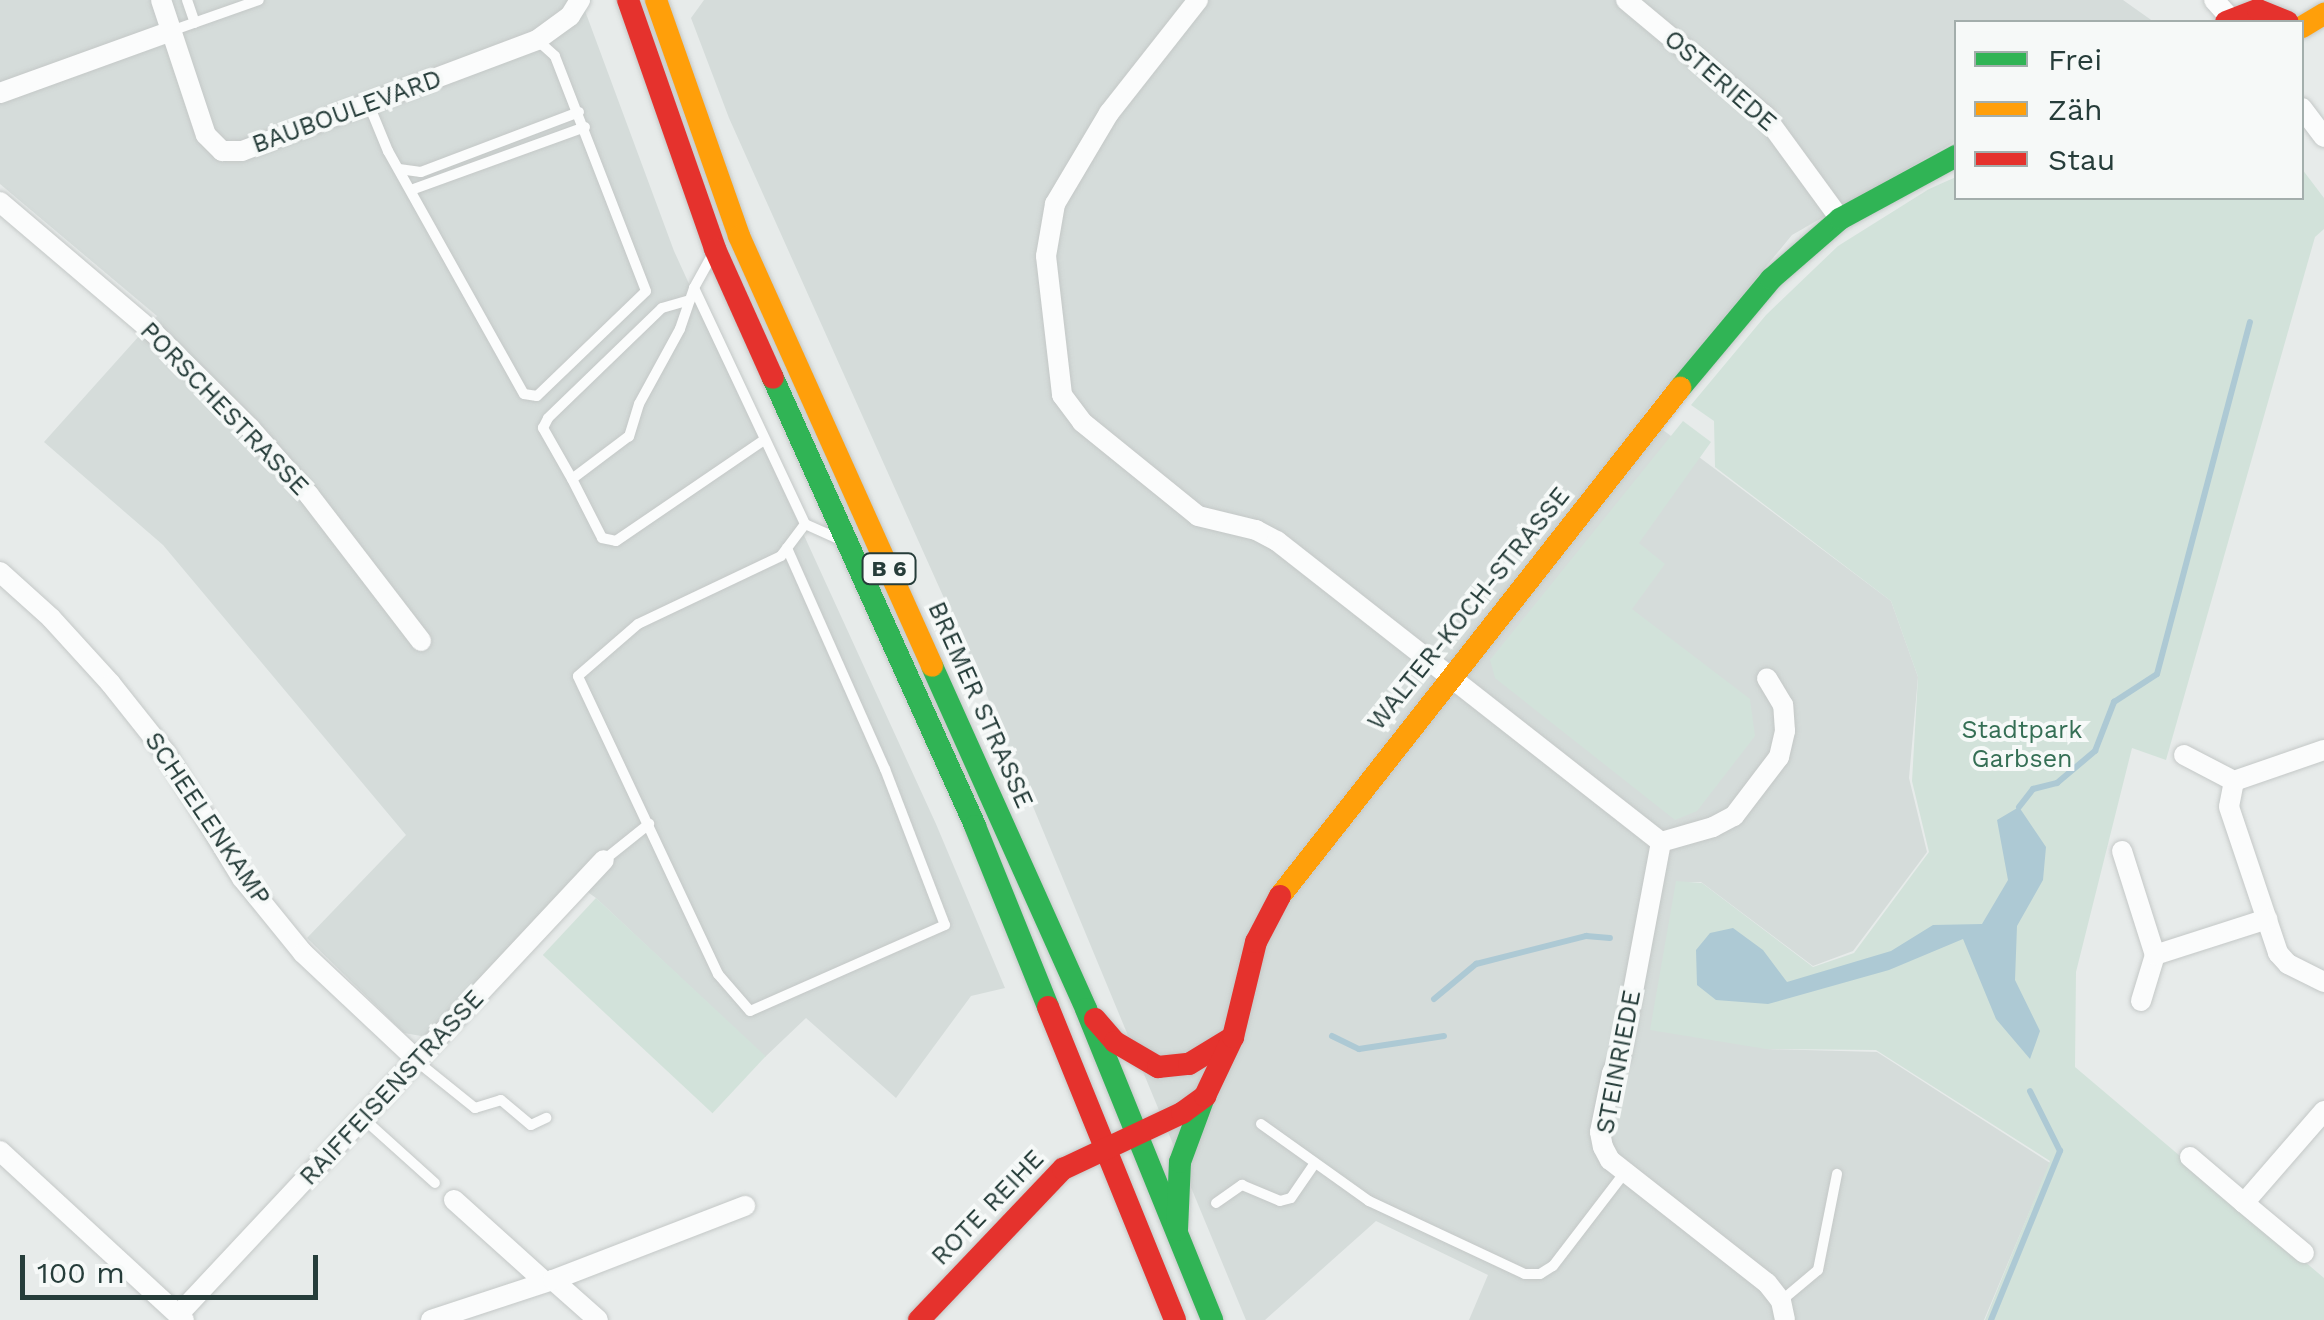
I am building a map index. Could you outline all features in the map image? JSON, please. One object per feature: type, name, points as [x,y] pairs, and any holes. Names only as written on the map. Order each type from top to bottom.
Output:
[{"type":"main road","name":"B 6","points":[[628,0],[644,58],[715,249],[975,826],[1175,1320]]},
{"type":"main road","name":"BREMER STRASSE","points":[[656,0],[739,236],[1086,1009],[1212,1320]]},
{"type":"main road","points":[[2228,20],[2258,10],[2283,20]]},
{"type":"main road","name":"WALTER-KOCH-STRASSE","points":[[1177,1234],[1180,1162],[1233,1038],[1256,942],[1281,893],[1770,279],[1840,219],[1954,157]]},
{"type":"main road","points":[[1086,1009],[1114,1042],[1158,1067],[1189,1064],[1233,1038]]},
{"type":"main road","points":[[1105,1148],[1182,1113],[1205,1096]]},
{"type":"main road","name":"ROTE REIHE","points":[[920,1320],[1063,1168],[1105,1148]]},
{"type":"street","name":"BAUBOULEVARD","points":[[162,0],[206,134],[222,150],[242,152],[531,42],[570,16],[580,0]]},
{"type":"street","points":[[1198,0],[1109,114],[1075,163],[1055,204],[1046,256],[1062,395],[1082,422],[1198,516],[1256,530],[1277,541],[1661,842],[1713,828],[1734,816],[1779,757],[1785,731],[1783,705],[1768,678]]},
{"type":"street","name":"OSTERIEDE","points":[[1626,0],[1765,116],[1840,219]]},
{"type":"street","points":[[2214,0],[2228,20]]},
{"type":"street","points":[[0,93],[171,32]]},
{"type":"street","points":[[2304,111],[2324,137]]},
{"type":"street","name":"PORSCHESTRASSE","points":[[0,202],[154,333],[250,428],[309,496],[421,642]]},
{"type":"street","name":"SCHEELENKAMP","points":[[0,572],[51,618],[111,684],[185,782],[242,878],[304,953],[418,1062]]},
{"type":"street","points":[[2184,754],[2234,781],[2324,750]]},
{"type":"street","points":[[2234,781],[2229,807],[2278,953],[2288,964],[2324,982]]},
{"type":"street","name":"STEINRIEDE","points":[[1661,842],[1621,1056],[1612,1073],[1600,1132],[1610,1160],[1767,1283],[1783,1310]]},
{"type":"street","points":[[2122,851],[2155,955],[2141,1001]]},
{"type":"street","name":"RAIFFEISENSTRASSE","points":[[181,1317],[604,860]]},
{"type":"street","points":[[2155,955],[2267,920]]},
{"type":"street","points":[[2244,1203],[2324,1111]]},
{"type":"street","points":[[0,1151],[181,1317]]},
{"type":"street","points":[[2190,1157],[2304,1253]]},
{"type":"street","points":[[454,1200],[598,1320]]},
{"type":"street","points":[[432,1320],[549,1281],[744,1206]]},
{"type":"lane","points":[[188,0],[195,23]]},
{"type":"lane","points":[[171,32],[259,0]]},
{"type":"lane","points":[[369,105],[399,170],[524,394],[537,396],[646,291],[555,56],[531,42]]},
{"type":"lane","points":[[399,170],[421,172],[579,112]]},
{"type":"lane","points":[[411,190],[585,127]]},
{"type":"lane","points":[[572,479],[629,436],[639,404],[680,329],[692,294],[715,249]]},
{"type":"lane","points":[[692,294],[805,524],[849,543]]},
{"type":"lane","points":[[692,294],[662,308],[548,418],[543,428],[602,538],[616,541],[764,440]]},
{"type":"lane","points":[[787,548],[885,769],[944,925],[750,1011],[718,974],[578,676],[638,624],[782,556],[787,548],[805,524]]},
{"type":"lane","points":[[604,860],[649,824]]},
{"type":"lane","points":[[418,1062],[474,1108],[502,1100],[531,1125],[546,1118]]},
{"type":"lane","points":[[365,1120],[434,1184]]},
{"type":"lane","points":[[1261,1124],[1370,1201],[1526,1274],[1540,1274],[1554,1266],[1625,1172]]},
{"type":"lane","points":[[1216,1204],[1242,1185],[1280,1202],[1292,1198],[1315,1163]]},
{"type":"lane","points":[[1783,1310],[1818,1270],[1837,1174]]},
{"type":"shaded area","points":[[0,0],[581,0],[674,251],[936,824],[1005,988],[971,996],[896,1098],[806,1018],[765,1057],[596,898],[571,880],[427,1037],[404,1033],[307,938],[406,835],[163,545],[44,442],[157,316],[0,184]]},
{"type":"shaded area","points":[[704,0],[2123,0],[2151,20],[1954,20],[1954,142],[1792,235],[1643,415],[1891,601],[1918,677],[1909,778],[1927,852],[1853,951],[1813,966],[1701,882],[1677,882],[1766,1049],[1877,1052],[2050,1163],[1984,1320],[1469,1320],[1488,1275],[1376,1221],[1265,1320],[1246,1320],[978,674],[729,118],[691,18]]},
{"type":"green space","name":"Stadtpark Garbsen","points":[[2304,172],[2324,198],[2324,229],[2315,237],[2166,760],[2132,748],[2076,972],[2075,1067],[2324,1278],[2324,1320],[1985,1320],[2050,1161],[1876,1050],[1766,1049],[1650,1030],[1676,881],[1702,883],[1813,967],[1854,953],[1929,852],[1912,781],[1918,677],[1891,601],[1715,467],[1714,421],[1691,405],[1766,315],[1838,246],[1929,189],[1954,178],[1954,200],[2304,200]]},
{"type":"green space","points":[[1683,421],[1711,442],[1639,543],[1665,564],[1632,609],[1750,699],[1755,736],[1697,811],[1675,820],[1495,678],[1490,660]]},
{"type":"green space","points":[[596,898],[766,1056],[712,1113],[543,955]]},
{"type":"water","points":[[2019,807],[2046,847],[2043,880],[2017,926],[2015,980],[2040,1031],[2030,1059],[1996,1019],[1963,939],[1889,970],[1768,1004],[1716,1000],[1697,985],[1696,950],[1710,933],[1733,928],[1763,950],[1787,982],[1891,951],[1933,925],[1982,924],[2008,880],[1997,820]]},
{"type":"waterway","points":[[2019,807],[2033,789],[2057,783],[2095,751],[2114,702],[2157,674],[2250,322]]},
{"type":"waterway","points":[[1434,999],[1476,964],[1586,936],[1610,938]]},
{"type":"waterway","points":[[1332,1036],[1359,1049],[1444,1036]]},
{"type":"waterway","points":[[1991,1320],[2060,1151],[2030,1091]]},
{"type":"traffic: fast","points":[[1680,388],[1771,279],[1840,219],[1954,157]]},
{"type":"traffic: fast","points":[[773,378],[975,826],[1048,1007]]},
{"type":"traffic: fast","points":[[932,666],[1086,1009],[1212,1320]]},
{"type":"traffic: fast","points":[[1177,1230],[1180,1162],[1204,1097]]},
{"type":"traffic: slow","points":[[656,0],[739,236],[932,666]]},
{"type":"traffic: slow","points":[[2304,26],[2324,14]]},
{"type":"traffic: slow","points":[[1280,896],[1680,388]]},
{"type":"traffic: jam","points":[[628,0],[715,249],[773,378]]},
{"type":"traffic: jam","points":[[2231,20],[2258,10],[2283,20]]},
{"type":"traffic: jam","points":[[919,1320],[1063,1169],[1182,1113],[1205,1096],[1233,1037],[1256,942],[1280,896]]},
{"type":"traffic: jam","points":[[1048,1007],[1175,1320]]},
{"type":"traffic: jam","points":[[1095,1019],[1115,1042],[1158,1067],[1189,1064],[1233,1037]]}]
